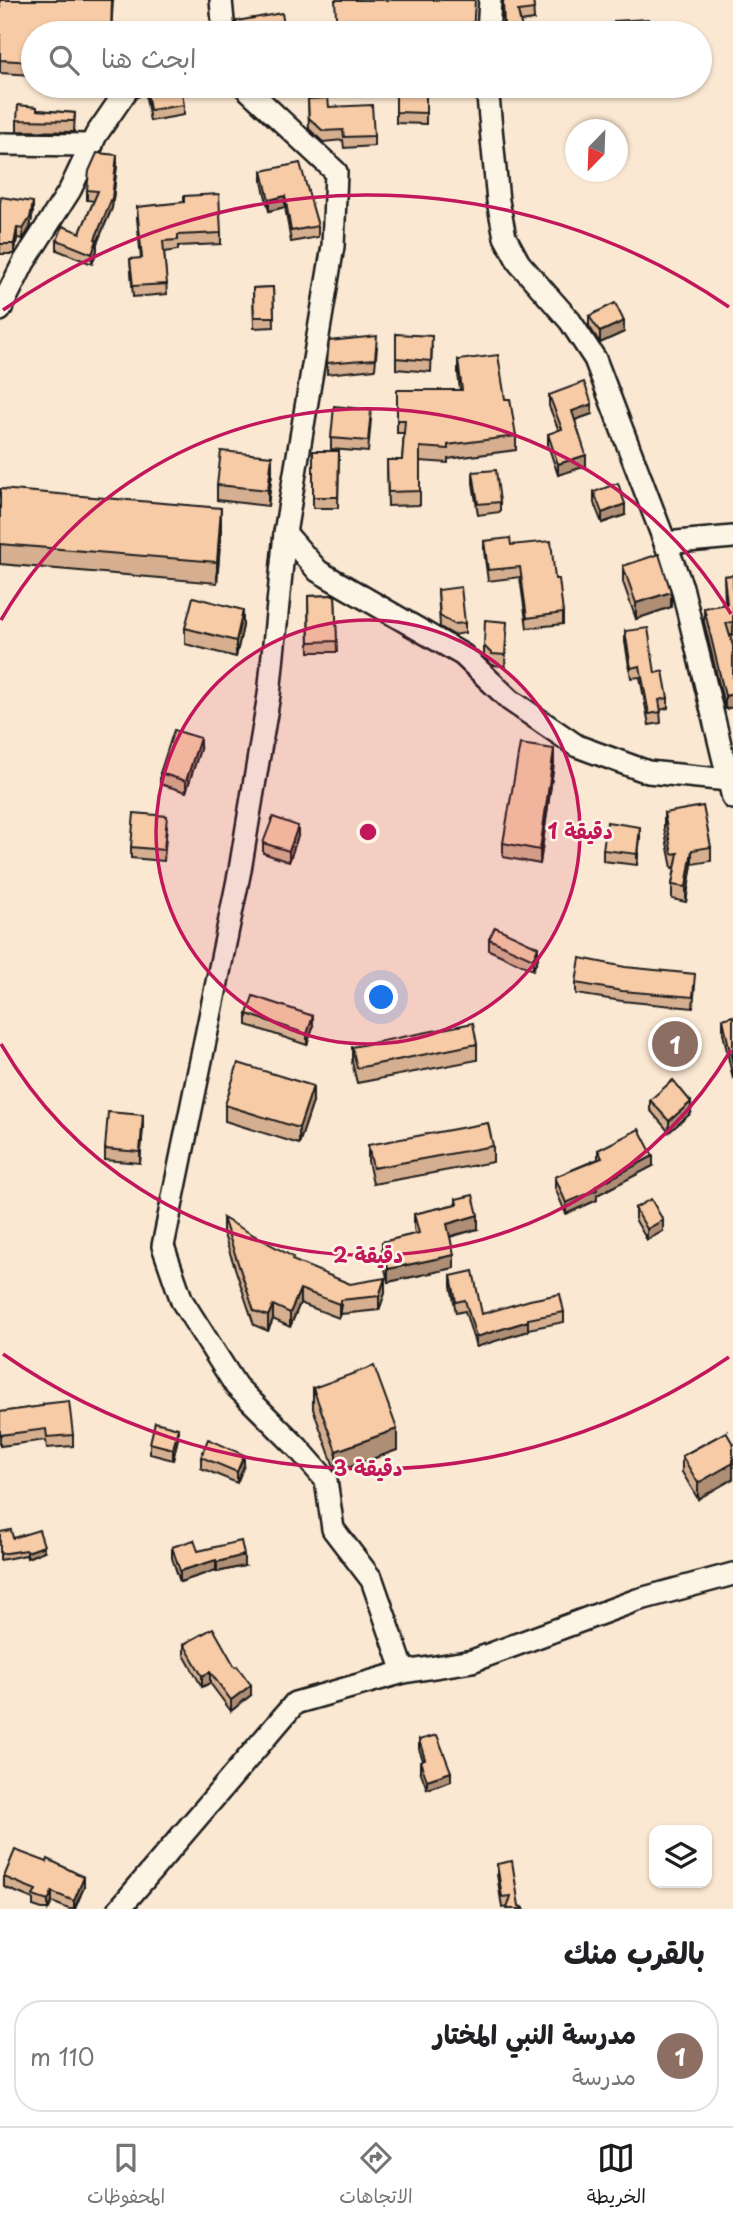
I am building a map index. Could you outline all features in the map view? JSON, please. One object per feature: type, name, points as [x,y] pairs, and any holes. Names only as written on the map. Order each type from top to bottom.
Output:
[{"type":"street","points":[[221,0],[222,21]]},
{"type":"street","points":[[488,21],[489,0]]},
{"type":"street","points":[[0,310],[24,262],[70,190],[92,145],[122,98]]},
{"type":"street","points":[[257,98],[336,172],[332,246],[285,533],[269,695],[240,870],[163,1246],[182,1301],[236,1385],[326,1480],[333,1529],[372,1580],[404,1672]]},
{"type":"street","points":[[285,533],[318,571],[463,655],[510,700],[577,746],[648,772],[731,789],[682,587],[595,359],[570,321],[519,262],[505,237],[498,201],[488,98]]},
{"type":"street","points":[[0,144],[92,145]]},
{"type":"street","points":[[665,543],[733,537]]},
{"type":"street","points":[[119,1909],[295,1703],[404,1672],[472,1661],[637,1600],[733,1574]]},
{"type":"building","points":[[0,0],[112,0],[111,21],[21,21],[21,61],[0,60]]},
{"type":"building","points":[[335,0],[475,0],[474,21],[336,21]]},
{"type":"building","points":[[503,0],[533,0],[534,9],[518,11],[520,21],[504,21]]},
{"type":"building","points":[[282,13],[283,21],[237,21]]},
{"type":"building","points":[[648,19],[648,21],[614,21]]},
{"type":"building","points":[[148,98],[183,98],[184,105],[150,110]]},
{"type":"building","points":[[328,98],[329,107],[372,105],[374,136],[344,137],[343,130],[323,131],[309,118],[308,99]]},
{"type":"building","points":[[396,98],[426,98],[426,113],[396,112]]},
{"type":"building","points":[[18,105],[37,107],[37,110],[75,113],[74,121],[17,120]]},
{"type":"building","points":[[97,153],[117,155],[112,198],[95,239],[97,240],[92,254],[57,240],[63,226],[80,233],[98,191],[87,190],[89,171]]},
{"type":"building","points":[[300,163],[318,226],[291,231],[285,196],[269,200],[262,171]]},
{"type":"building","points":[[219,194],[221,233],[178,235],[178,240],[163,241],[167,284],[133,286],[130,259],[142,258],[137,207],[184,202],[184,196]]},
{"type":"building","points":[[1,197],[33,202],[30,218],[23,229],[17,228],[14,244],[0,244]]},
{"type":"building","points":[[273,287],[274,317],[254,317],[253,288]]},
{"type":"building","points":[[615,303],[624,321],[600,332],[589,316]]},
{"type":"building","points":[[396,334],[432,336],[431,361],[396,358]]},
{"type":"building","points":[[377,336],[375,359],[327,363],[329,341]]},
{"type":"building","points":[[498,355],[505,399],[510,399],[516,436],[448,445],[448,449],[420,447],[420,491],[388,492],[387,460],[402,460],[405,420],[397,420],[397,390],[462,390],[458,360]]},
{"type":"building","points":[[584,382],[592,404],[572,411],[586,455],[558,464],[548,434],[562,429],[549,395]]},
{"type":"building","points":[[334,406],[371,410],[368,441],[331,438]]},
{"type":"building","points":[[221,451],[272,456],[268,490],[217,485]]},
{"type":"building","points":[[313,451],[339,451],[338,497],[313,497]]},
{"type":"building","points":[[496,470],[500,502],[478,504],[473,472]]},
{"type":"building","points":[[618,483],[625,504],[602,513],[594,492]]},
{"type":"building","points":[[0,489],[221,508],[217,562],[0,544]]},
{"type":"building","points":[[510,538],[511,545],[551,541],[555,579],[559,579],[563,613],[527,618],[520,567],[488,570],[484,541]]},
{"type":"building","points":[[659,554],[671,592],[636,603],[623,566]]},
{"type":"building","points":[[733,575],[733,622],[726,623],[733,646],[733,694],[725,696],[704,608],[727,604],[724,576]]},
{"type":"building","points":[[461,587],[465,623],[454,624],[440,616],[438,590]]},
{"type":"building","points":[[335,595],[337,641],[309,642],[308,596]]},
{"type":"building","points":[[193,597],[243,610],[236,641],[185,628]]},
{"type":"building","points":[[485,620],[507,622],[505,655],[492,654],[484,646]]},
{"type":"building","points":[[648,628],[655,673],[663,671],[668,698],[659,700],[661,712],[649,714],[640,666],[631,668],[625,631]]},
{"type":"building","points":[[174,730],[200,738],[186,781],[160,773]]},
{"type":"building","points":[[520,744],[554,749],[540,850],[503,843]]},
{"type":"building","points":[[703,806],[711,847],[692,850],[686,887],[672,885],[678,853],[672,854],[664,813]]},
{"type":"building","points":[[134,813],[167,816],[164,850],[131,847]]},
{"type":"building","points":[[273,817],[298,826],[289,851],[263,843]]},
{"type":"building","points":[[607,822],[640,827],[637,854],[603,850]]},
{"type":"building","points":[[495,927],[538,947],[533,959],[489,939]]},
{"type":"building","points":[[580,958],[625,967],[695,974],[693,997],[622,991],[576,983]]},
{"type":"building","points":[[253,996],[313,1016],[307,1034],[247,1014]]},
{"type":"building","points":[[733,1016],[733,1065],[723,1019]]},
{"type":"building","points":[[473,1023],[477,1044],[357,1068],[352,1047]]},
{"type":"building","points":[[238,1063],[313,1086],[299,1128],[225,1105]]},
{"type":"building","points":[[673,1080],[691,1102],[669,1121],[650,1100]]},
{"type":"building","points":[[108,1112],[143,1115],[140,1152],[105,1149]]},
{"type":"building","points":[[488,1123],[493,1146],[373,1168],[368,1145]]},
{"type":"building","points":[[639,1129],[653,1156],[596,1186],[597,1190],[566,1203],[555,1177],[602,1158],[598,1150]]},
{"type":"building","points":[[473,1195],[478,1215],[447,1224],[454,1255],[388,1269],[382,1242],[419,1233],[414,1214],[457,1204],[456,1199]]},
{"type":"building","points":[[651,1199],[663,1220],[647,1229],[635,1208]]},
{"type":"building","points":[[223,1218],[293,1257],[292,1260],[350,1284],[385,1278],[379,1296],[341,1300],[339,1304],[300,1289],[290,1313],[273,1305],[268,1316],[254,1311]]},
{"type":"building","points":[[473,1271],[482,1314],[560,1294],[564,1312],[528,1319],[476,1337],[465,1300],[456,1302],[451,1276]]},
{"type":"building","points":[[374,1366],[397,1429],[336,1451],[313,1388]]},
{"type":"building","points":[[69,1401],[73,1435],[47,1437],[46,1429],[0,1435],[0,1412]]},
{"type":"building","points":[[155,1422],[178,1428],[173,1449],[150,1443]]},
{"type":"building","points":[[726,1432],[733,1444],[733,1463],[698,1483],[682,1456]]},
{"type":"building","points":[[208,1439],[244,1455],[237,1472],[201,1457]]},
{"type":"building","points":[[11,1530],[13,1538],[39,1530],[44,1546],[27,1552],[0,1554],[0,1532]]},
{"type":"building","points":[[194,1540],[198,1551],[241,1541],[244,1555],[180,1571],[172,1547]]},
{"type":"building","points":[[213,1628],[235,1667],[237,1666],[251,1685],[231,1700],[210,1672],[202,1676],[184,1644]]},
{"type":"building","points":[[437,1735],[451,1772],[427,1780],[420,1761],[425,1759],[419,1740]]},
{"type":"building","points":[[15,1850],[47,1862],[48,1859],[84,1877],[74,1901],[52,1892],[48,1901],[33,1896],[36,1890],[4,1877]]},
{"type":"building","points":[[512,1861],[519,1906],[524,1909],[507,1909],[511,1896],[502,1897],[497,1864]]},
{"type":"place","name":"مدرسة النبي المختار","points":[[675,1044]]}]
